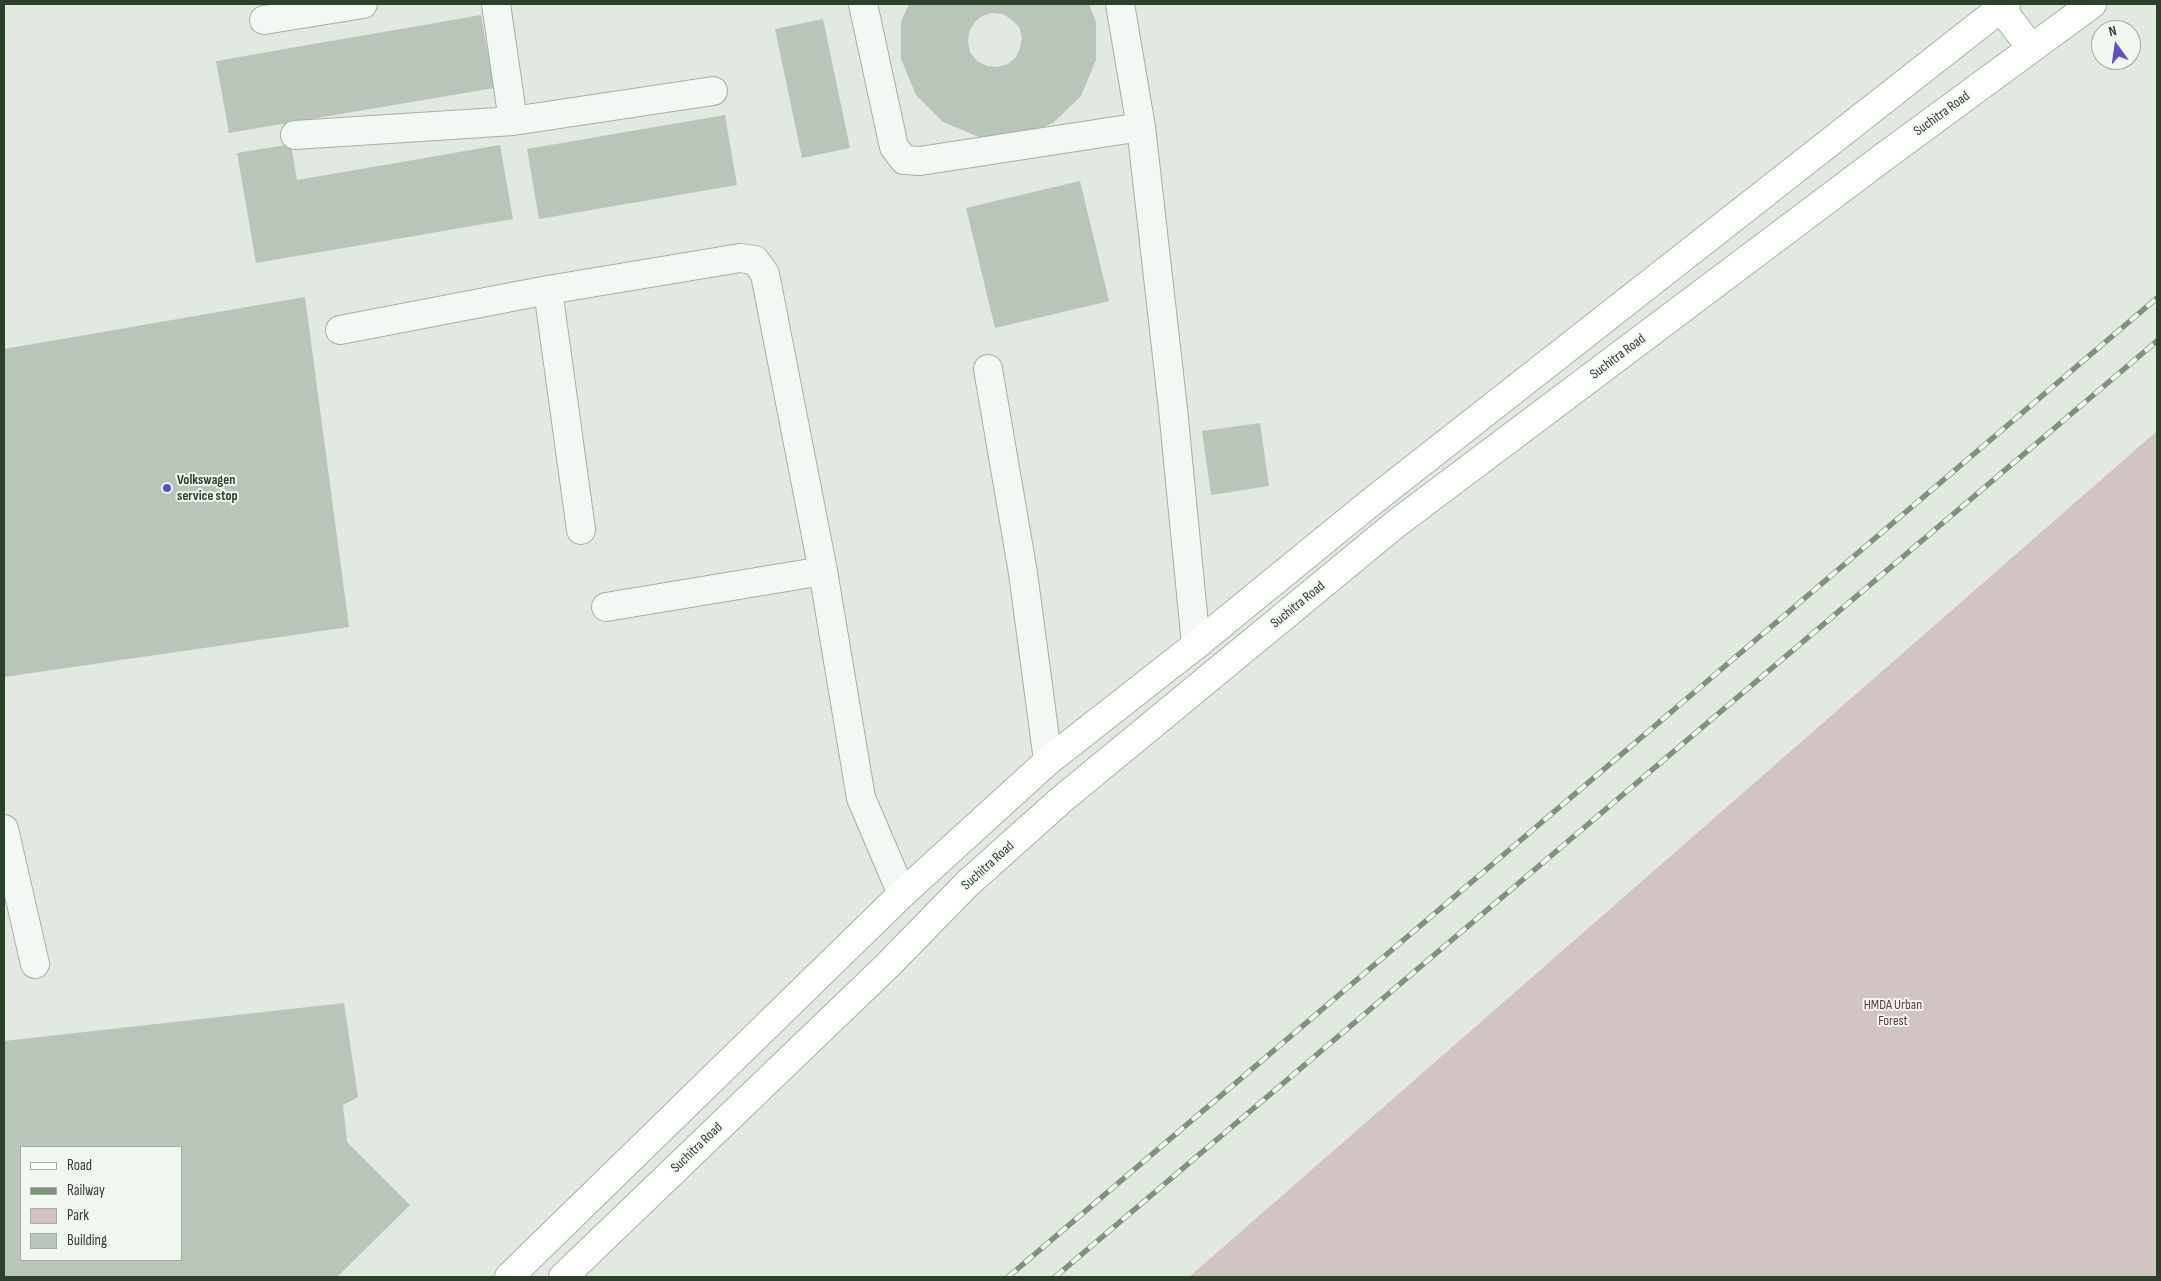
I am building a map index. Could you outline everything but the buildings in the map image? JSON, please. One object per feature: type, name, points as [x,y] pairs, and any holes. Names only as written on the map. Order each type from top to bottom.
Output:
[{"type":"main road","name":"Suchitra Road","points":[[563,1277],[888,965],[967,884],[1061,800],[1405,517],[1884,156],[2092,4]]},
{"type":"main road","points":[[508,1277],[902,894],[1048,761],[1196,645],[1370,503],[2004,6],[2032,48]]},
{"type":"street","points":[[264,20],[363,4]]},
{"type":"street","points":[[496,4],[513,121]]},
{"type":"street","points":[[863,4],[894,147],[904,160],[920,161],[1141,127]]},
{"type":"street","points":[[1120,4],[1141,127],[1173,409],[1196,645]]},
{"type":"street","points":[[295,135],[513,121],[713,91]]},
{"type":"street","points":[[340,330],[548,290],[740,258],[755,260],[765,274],[823,571],[861,798],[902,894]]},
{"type":"street","points":[[548,290],[581,530]]},
{"type":"street","points":[[988,369],[1023,573],[1048,761]]},
{"type":"street","points":[[606,607],[823,571]]},
{"type":"street","points":[[4,829],[35,964]]},
{"type":"green space","name":"HMDA Urban Forest","points":[[2157,431],[2157,1277],[1189,1277]]},
{"type":"railway","points":[[1008,1277],[2157,298]]},
{"type":"railway","points":[[1055,1277],[2157,341]]},
{"type":"place","name":"Volkswagen service stop","points":[[167,488]]}]
